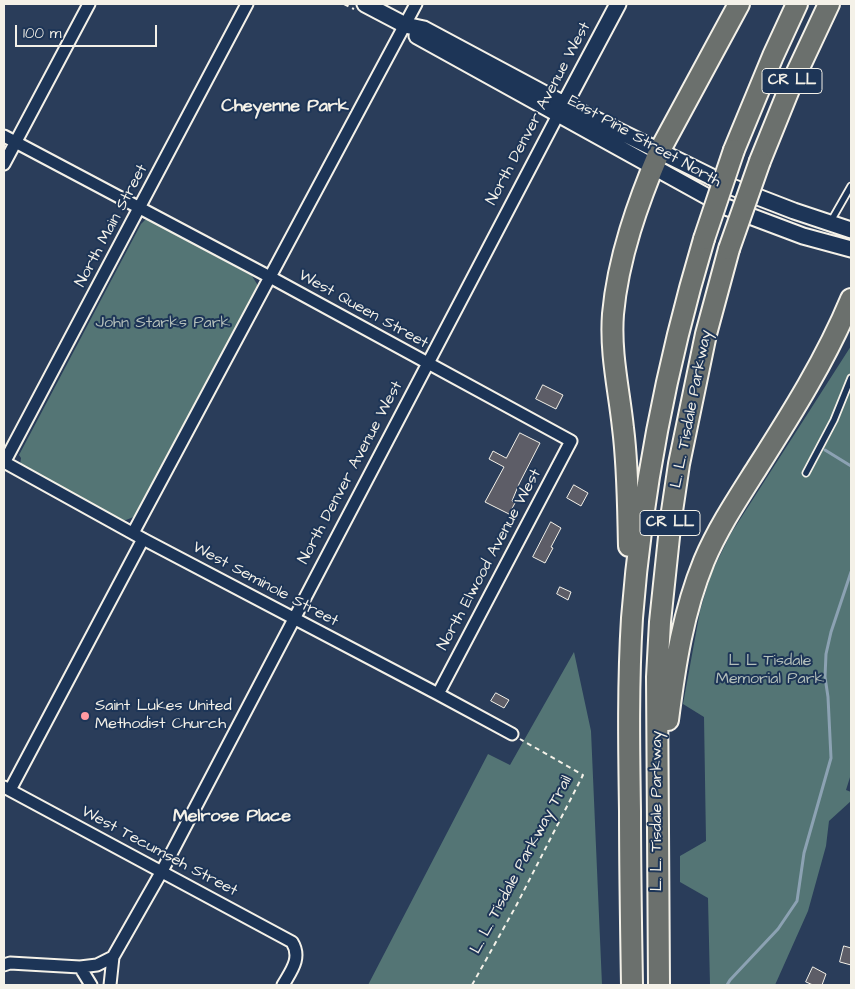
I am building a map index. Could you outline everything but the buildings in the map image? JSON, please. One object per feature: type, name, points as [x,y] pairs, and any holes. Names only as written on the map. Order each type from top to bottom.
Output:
[{"type":"highway","points":[[632,618],[627,467],[614,364],[613,317],[619,271],[634,222],[657,159],[739,4]]},
{"type":"highway","name":"L. L. Tisdale Parkway","points":[[632,985],[629,731],[632,618],[642,526],[658,421],[678,330],[704,239],[734,150],[797,4]]},
{"type":"highway","name":"L. L. Tisdale Parkway","points":[[659,985],[657,677],[670,518],[679,464],[694,384],[729,249],[760,161],[793,80],[828,4]]},
{"type":"highway","points":[[658,804],[679,643],[695,584],[704,560],[728,515],[811,381],[846,318],[851,299]]},
{"type":"street","points":[[4,164],[89,4]]},
{"type":"street","name":"North Main Street","points":[[4,462],[247,4]]},
{"type":"street","name":"East Pine Street North","points":[[365,4],[405,25],[424,29],[561,109],[657,159],[763,200],[851,230]]},
{"type":"street","points":[[7,788],[270,277],[416,4]]},
{"type":"street","name":"North Denver Avenue West","points":[[110,985],[113,957],[162,872],[561,109],[618,4]]},
{"type":"street","name":"West Queen Street","points":[[4,136],[571,440]]},
{"type":"street","name":"East Pine Street North","points":[[657,159],[726,207],[804,236],[851,249]]},
{"type":"street","name":"North Elwood Avenue West","points":[[438,694],[571,440]]},
{"type":"street","name":"West Seminole Street","points":[[4,462],[138,536],[512,734]]},
{"type":"street","name":"West Tecumseh Street","points":[[7,788],[292,942],[296,948],[295,964],[284,985]]},
{"type":"street","points":[[4,965],[10,963],[80,967],[97,965],[113,957]]},
{"type":"street","points":[[80,967],[91,985]]},
{"type":"lane","points":[[830,223],[851,186]]},
{"type":"lane","points":[[806,473],[834,420],[851,378]]},
{"type":"path","name":"L. L. Tisdale Parkway Trail","points":[[472,985],[516,906],[583,775],[512,734]]},
{"type":"green space","name":"John Starks Park","points":[[145,220],[149,220],[252,276],[257,284],[257,289],[136,516],[122,520],[20,465],[21,458],[19,455],[141,224]]},
{"type":"green space","name":"L L Tisdale Memorial Park","points":[[851,346],[851,774],[846,790],[851,792],[851,801],[829,821],[826,846],[808,911],[775,985],[710,985],[708,898],[680,882],[680,856],[706,841],[704,717],[683,704],[700,611],[711,574],[730,535]]},
{"type":"green space","points":[[574,652],[591,731],[602,985],[368,985],[488,754],[510,765]]},
{"type":"waterway","points":[[825,450],[851,466]]},
{"type":"waterway","points":[[727,985],[778,929],[797,901],[804,853],[831,758],[828,697],[825,677],[826,654],[831,632],[851,572]]},
{"type":"place","name":"Saint Lukes United Methodist Church","points":[[85,716]]},
{"type":"district","name":"Cheyenne Park","points":[[285,107]]},
{"type":"district","name":"Melrose Place","points":[[232,817]]}]
